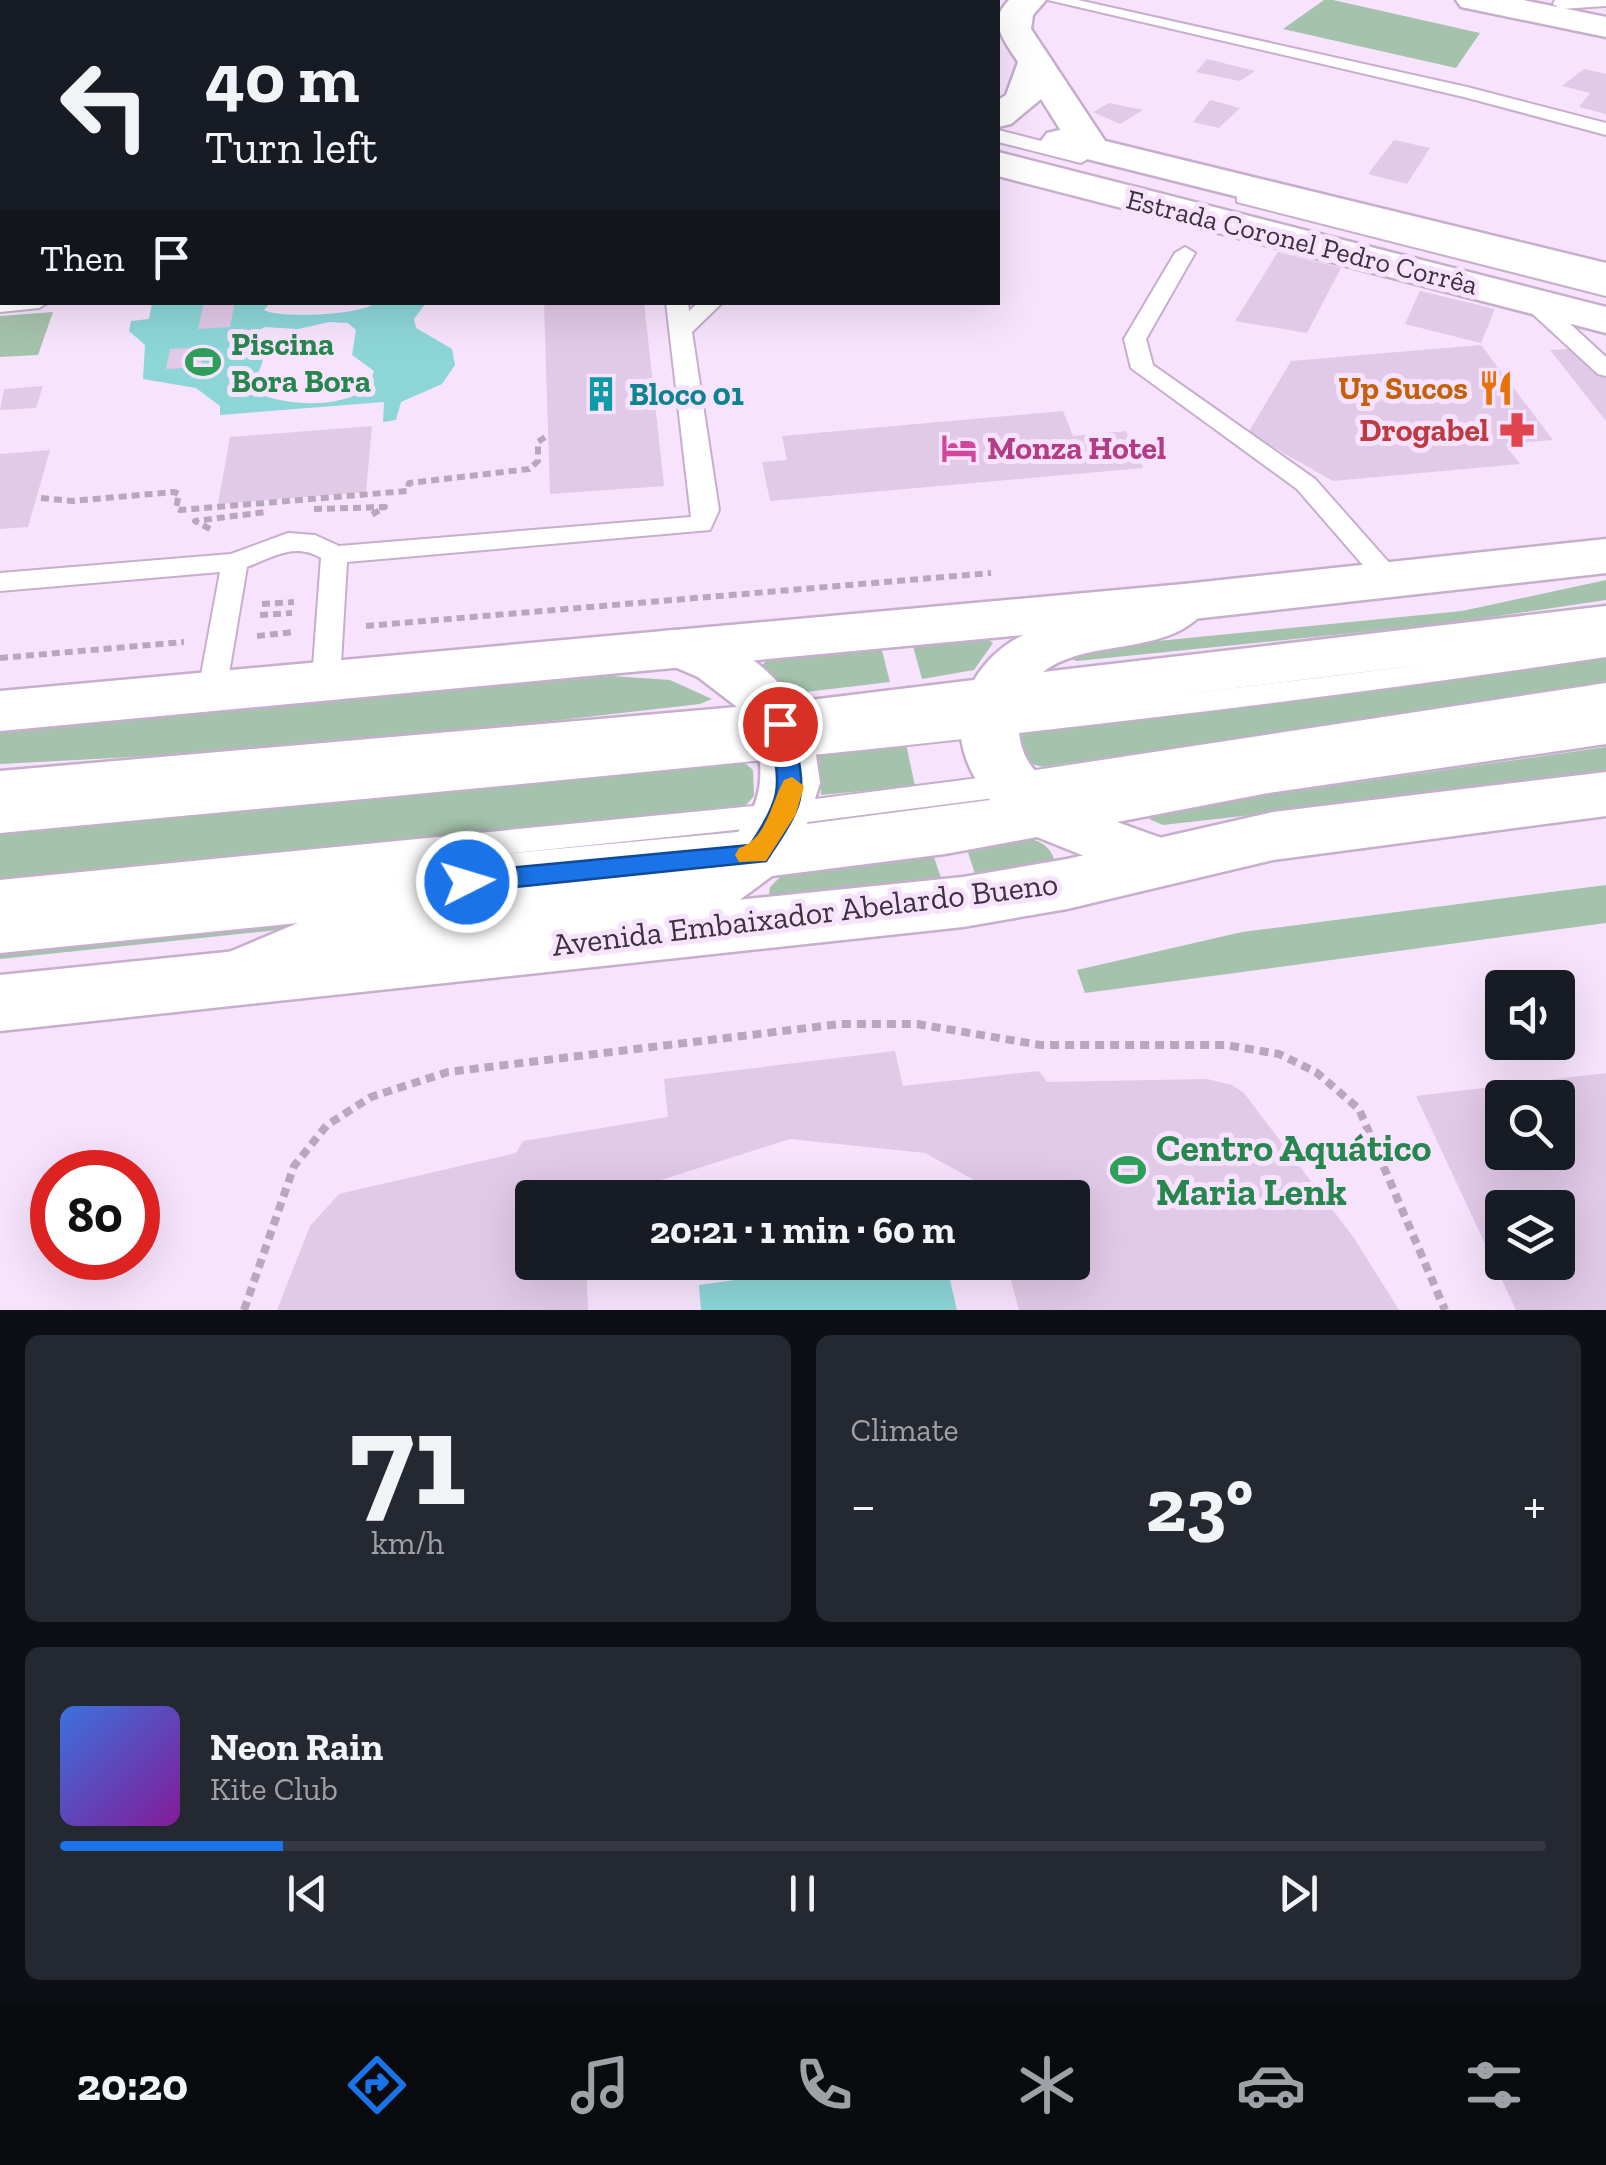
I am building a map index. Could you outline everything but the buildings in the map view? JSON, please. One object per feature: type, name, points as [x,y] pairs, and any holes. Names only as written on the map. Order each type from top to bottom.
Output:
[{"type":"main road","points":[[1029,0],[1016,12],[1014,29],[1034,64],[1119,176]]},
{"type":"main road","points":[[1473,0],[1586,12]]},
{"type":"main road","points":[[1000,115],[1022,100],[1034,64]]},
{"type":"main road","name":"Estrada Coronel Pedro Corrêa","points":[[1000,127],[1119,176],[1606,320]]},
{"type":"main road","name":"Estrada Coronel Pedro Corrêa","points":[[1000,164],[1119,176],[1606,276]]},
{"type":"main road","points":[[0,710],[1184,602],[1606,556]]},
{"type":"main road","points":[[1159,862],[1027,799],[996,765],[989,711],[1012,668],[1038,648],[1068,636],[1142,628],[1156,623],[1184,602]]},
{"type":"main road","points":[[0,794],[784,735],[989,711],[1606,624]]},
{"type":"main road","points":[[238,977],[321,942],[344,937],[654,904],[719,884],[771,834],[792,788],[784,735],[763,700],[720,664],[676,646]]},
{"type":"main road","name":"Avenida Embaixador Abelardo Bueno","points":[[0,926],[771,834],[945,831],[1027,799],[1268,771],[1606,723]]},
{"type":"main road","name":"Avenida Embaixador Abelardo Bueno","points":[[0,1003],[963,902],[1273,836],[1606,794]]},
{"type":"lane","points":[[1056,0],[1468,92],[1606,130]]},
{"type":"lane","points":[[1000,137],[1119,176],[1606,304]]},
{"type":"lane","points":[[1000,152],[1119,176],[1606,290]]},
{"type":"lane","points":[[1185,253],[1135,339],[1142,368],[1306,484],[1391,581]]},
{"type":"lane","points":[[1532,300],[1606,369]]},
{"type":"lane","points":[[0,582],[235,562],[288,541],[315,543],[334,554],[702,524],[706,510],[677,305]]},
{"type":"lane","points":[[681,330],[710,305]]},
{"type":"lane","points":[[326,680],[334,554]]},
{"type":"lane","points":[[212,691],[235,562]]},
{"type":"lane","points":[[989,711],[1424,675],[1606,648]]},
{"type":"lane","points":[[1027,799],[1606,693]]},
{"type":"lane","points":[[0,821],[784,735]]},
{"type":"lane","points":[[0,892],[771,834]]},
{"type":"path","points":[[41,498],[62,501],[174,492],[179,494],[180,510],[406,491],[409,482],[529,469],[538,461],[538,442],[547,436]]},
{"type":"path","points":[[250,636],[254,616],[293,612],[302,604],[260,604]]},
{"type":"path","points":[[244,1310],[294,1166],[326,1125],[370,1097],[448,1072],[840,1024],[917,1024],[1040,1045],[1226,1045],[1279,1054],[1316,1072],[1359,1109],[1446,1310]]},
{"type":"shaded area","points":[[1324,0],[1480,33],[1456,68],[1283,29]]},
{"type":"shaded area","name":"Piscina Bora Bora","points":[[152,305],[268,305],[264,310],[303,315],[339,313],[371,305],[424,305],[414,319],[416,328],[452,349],[455,365],[442,384],[401,402],[396,420],[383,422],[384,402],[220,415],[220,406],[196,388],[143,379],[145,345],[129,331],[131,321],[149,319]],"holes":[[[329,322],[348,323],[356,330],[352,355],[374,371],[368,388],[344,399],[314,403],[284,401],[258,393],[254,386],[265,354],[254,340],[255,332],[265,327],[298,329]]]},
{"type":"shaded area","points":[[53,312],[38,355],[0,357],[0,316]]},
{"type":"shaded area","points":[[1606,580],[1606,600],[1451,623],[1077,661],[1068,658],[1107,646],[1462,611]]},
{"type":"shaded area","points":[[987,639],[993,643],[974,670],[922,679],[913,646]]},
{"type":"shaded area","points":[[881,647],[890,682],[797,693],[787,690],[760,667],[769,658]]},
{"type":"shaded area","points":[[1606,654],[1606,684],[1043,767],[1028,763],[1021,747],[1025,731]]},
{"type":"shaded area","points":[[612,676],[670,680],[712,699],[700,704],[324,747],[0,764],[0,730]]},
{"type":"shaded area","points":[[906,744],[915,786],[821,795],[819,755]]},
{"type":"shaded area","points":[[1606,747],[1606,775],[1163,825],[1149,819],[1163,810]]},
{"type":"shaded area","points":[[746,764],[753,770],[754,796],[746,805],[0,881],[0,834]]},
{"type":"shaded area","points":[[1018,837],[1041,843],[1050,850],[1055,862],[976,877],[966,846]]},
{"type":"shaded area","points":[[931,848],[942,881],[774,900],[769,895],[770,887],[785,872]]},
{"type":"shaded area","points":[[1606,885],[1606,923],[1085,993],[1077,970],[1242,932]]},
{"type":"shaded area","points":[[650,891],[0,959],[0,948]]},
{"type":"shaded area","points":[[735,1280],[950,1280],[957,1310],[701,1310],[699,1285]]},
{"type":"slow traffic","points":[[748,855],[757,854],[784,814],[792,786]]},
{"type":"place","name":"Piscina Bora Bora","points":[[203,362]]},
{"type":"place","name":"Up Sucos","points":[[1496,388]]},
{"type":"place","name":"Bloco 01","points":[[601,394]]},
{"type":"place","name":"Drogabel","points":[[1517,430]]},
{"type":"place","name":"Monza Hotel","points":[[959,448]]},
{"type":"place","name":"Centro Aquático Maria Lenk","points":[[1128,1170]]},
{"type":"route","points":[[467,882],[757,854],[784,814],[792,788],[792,767],[780,724]]}]
